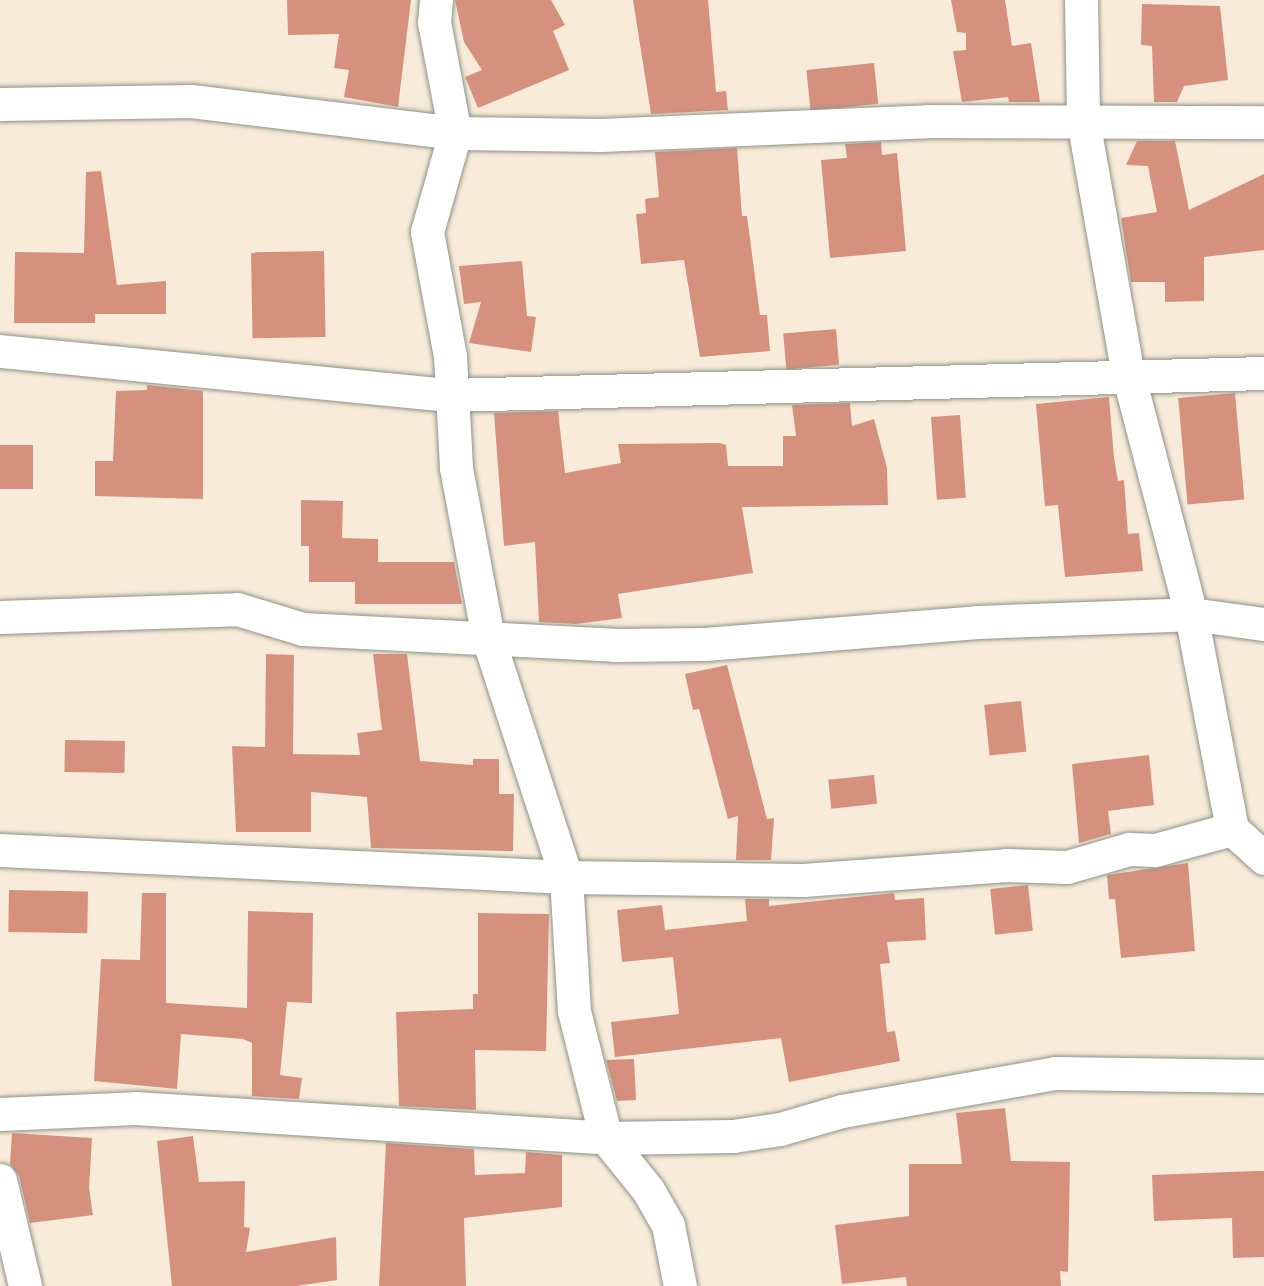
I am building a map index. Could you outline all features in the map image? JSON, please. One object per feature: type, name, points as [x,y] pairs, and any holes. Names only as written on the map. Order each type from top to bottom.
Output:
[{"type":"street","points":[[436,0],[434,22],[455,133],[427,232],[450,356],[456,468],[488,638],[566,877],[574,1012],[606,1138],[648,1190],[668,1225],[680,1286]]},
{"type":"street","points":[[1081,0],[1083,120],[1128,374],[1191,614],[1232,829],[1264,858]]},
{"type":"street","points":[[0,104],[191,101],[455,133],[600,135],[1083,120],[1264,122]]},
{"type":"street","points":[[0,351],[451,395],[1128,374],[1264,373]]},
{"type":"street","points":[[0,617],[237,609],[303,629],[705,644],[977,622],[1191,614],[1264,624]]},
{"type":"street","points":[[0,850],[566,877],[803,880],[1007,865],[1066,867],[1129,849],[1155,850],[1232,829]]},
{"type":"street","points":[[0,1114],[135,1108],[606,1138],[733,1136],[780,1129],[842,1111],[1055,1073],[1264,1076]]},
{"type":"street","points":[[0,1181],[25,1286]]},
{"type":"building","points":[[287,0],[411,0],[398,107],[344,97],[349,70],[334,68],[339,34],[288,35]]},
{"type":"building","points":[[455,0],[551,0],[565,25],[553,31],[569,70],[478,108],[465,77],[482,70],[464,42]]},
{"type":"building","points":[[633,0],[708,0],[716,92],[726,91],[728,110],[651,114]]},
{"type":"building","points":[[951,0],[1005,0],[1012,46],[1031,43],[1040,102],[1009,102],[1008,97],[962,102],[953,51],[966,50],[966,33],[957,32]]},
{"type":"building","points":[[1142,4],[1220,6],[1228,80],[1184,86],[1177,102],[1154,102],[1152,46],[1141,45]]},
{"type":"building","points":[[874,63],[878,104],[811,111],[806,70]]},
{"type":"building","points":[[1137,141],[1175,141],[1189,210],[1264,174],[1264,250],[1204,257],[1204,301],[1165,302],[1165,282],[1131,282],[1121,218],[1157,212],[1148,166],[1126,165]]},
{"type":"building","points":[[881,142],[882,155],[897,153],[906,251],[830,258],[821,160],[847,158],[845,144]]},
{"type":"building","points":[[737,148],[742,216],[747,216],[760,315],[767,315],[770,351],[700,357],[684,260],[641,264],[636,214],[646,213],[645,199],[659,197],[655,152]]},
{"type":"building","points":[[101,171],[117,285],[166,281],[166,314],[95,314],[95,323],[14,323],[15,252],[84,253],[86,172]]},
{"type":"building","points":[[324,251],[326,337],[253,338],[251,252]]},
{"type":"building","points":[[522,261],[527,316],[536,317],[531,352],[469,343],[481,302],[464,304],[459,266]]},
{"type":"building","points":[[836,329],[839,365],[786,369],[783,334]]},
{"type":"building","points":[[147,385],[203,391],[203,499],[95,496],[95,461],[113,461],[116,391],[147,390]]},
{"type":"building","points":[[1235,393],[1244,500],[1188,505],[1178,398]]},
{"type":"building","points":[[1109,397],[1118,481],[1124,480],[1128,534],[1139,533],[1143,571],[1065,577],[1058,505],[1045,506],[1036,404]]},
{"type":"building","points":[[850,403],[852,426],[874,419],[887,468],[888,505],[742,507],[753,573],[618,594],[622,618],[576,624],[539,622],[535,542],[504,546],[494,413],[558,411],[565,473],[621,463],[618,444],[720,443],[726,445],[728,466],[783,466],[783,436],[796,436],[792,405]]},
{"type":"building","points":[[960,415],[966,498],[937,500],[931,417]]},
{"type":"building","points":[[0,445],[33,445],[33,489],[0,489]]},
{"type":"building","points":[[301,500],[343,501],[342,538],[378,539],[378,562],[454,562],[462,604],[355,604],[355,582],[309,582],[309,546],[301,546]]},
{"type":"building","points":[[266,654],[294,655],[293,754],[360,755],[357,733],[382,730],[373,654],[407,654],[420,761],[473,765],[473,759],[499,759],[499,794],[514,794],[513,851],[371,848],[367,797],[311,792],[311,832],[236,832],[232,746],[265,747]]},
{"type":"building","points":[[727,665],[767,819],[774,818],[771,860],[736,860],[738,816],[728,819],[699,709],[693,710],[685,674]]},
{"type":"building","points":[[1021,701],[1026,752],[990,756],[984,705]]},
{"type":"building","points":[[65,740],[125,741],[124,773],[64,772]]},
{"type":"building","points":[[1149,755],[1154,805],[1108,811],[1111,834],[1079,843],[1072,764]]},
{"type":"building","points":[[874,775],[877,804],[831,809],[828,780]]},
{"type":"building","points":[[1188,863],[1195,951],[1121,958],[1115,899],[1109,899],[1107,875]]},
{"type":"building","points":[[1028,885],[1033,931],[995,935],[990,889]]},
{"type":"building","points":[[9,890],[88,891],[87,933],[8,932]]},
{"type":"building","points":[[142,893],[166,893],[166,1003],[247,1008],[248,911],[313,913],[312,1003],[287,1002],[280,1075],[302,1078],[299,1099],[252,1096],[252,1043],[243,1039],[181,1034],[177,1089],[94,1081],[101,959],[140,960]]},
{"type":"building","points":[[894,893],[895,900],[924,898],[926,940],[887,942],[890,963],[880,964],[887,1032],[895,1031],[900,1061],[789,1082],[781,1038],[615,1057],[611,1022],[679,1014],[673,957],[622,962],[617,910],[662,905],[665,930],[747,921],[745,899],[769,899],[769,906]]},
{"type":"building","points":[[478,913],[549,914],[546,1051],[475,1050],[476,1110],[399,1106],[396,1012],[473,1009],[473,994],[478,994]]},
{"type":"building","points":[[634,1059],[636,1100],[617,1101],[606,1060]]},
{"type":"building","points":[[1005,1108],[1011,1161],[1070,1162],[1068,1272],[1060,1271],[1061,1286],[907,1286],[906,1277],[842,1284],[835,1225],[909,1216],[909,1164],[962,1164],[956,1113]]},
{"type":"building","points":[[12,1133],[92,1138],[89,1188],[93,1215],[30,1223],[19,1176],[10,1164]]},
{"type":"building","points":[[193,1136],[199,1182],[245,1181],[244,1227],[250,1228],[246,1252],[336,1237],[337,1280],[296,1286],[172,1286],[157,1141]]},
{"type":"building","points":[[386,1143],[474,1149],[475,1175],[525,1173],[526,1152],[562,1155],[562,1207],[464,1218],[466,1286],[379,1286]]},
{"type":"building","points":[[1264,1171],[1264,1257],[1233,1258],[1232,1218],[1154,1221],[1152,1175]]}]
